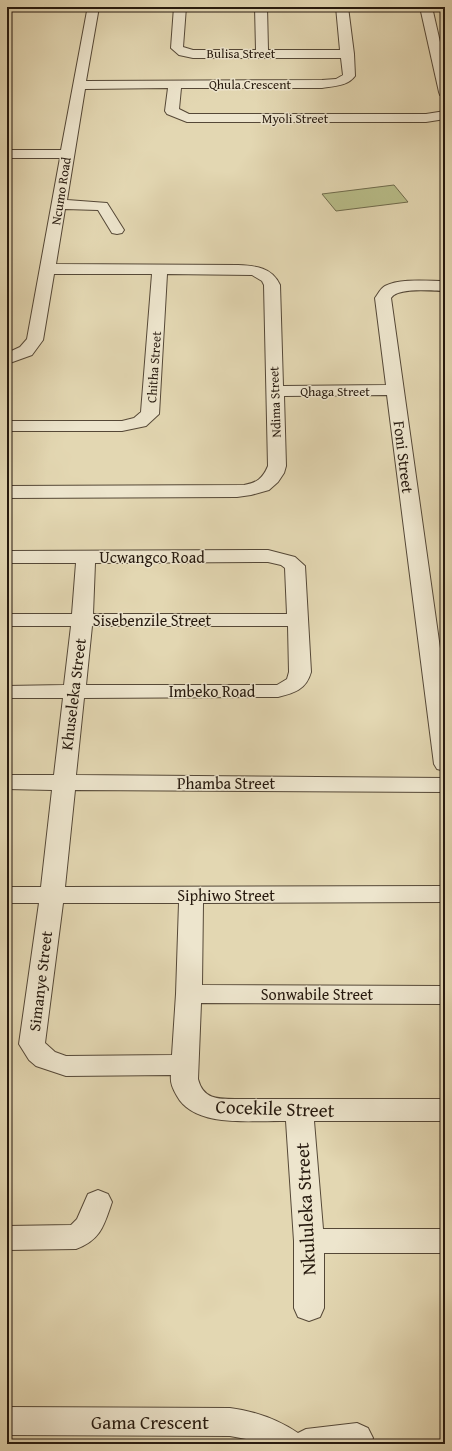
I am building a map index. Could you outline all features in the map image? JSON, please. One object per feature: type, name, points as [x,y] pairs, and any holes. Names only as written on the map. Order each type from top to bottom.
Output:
[{"type":"street","points":[[7,7],[93,7]]},
{"type":"street","name":"Ncumo Road","points":[[7,359],[26,351],[35,340],[59,204],[66,154],[80,85],[93,7]]},
{"type":"street","name":"Bulisa Street","points":[[180,7],[177,48],[183,52],[193,54],[348,54]]},
{"type":"street","points":[[261,7],[262,53]]},
{"type":"street","name":"Qhula Crescent","points":[[80,85],[322,84],[339,82],[349,76],[348,54],[342,7]]},
{"type":"street","points":[[426,7],[445,92]]},
{"type":"street","name":"Myoli Street","points":[[175,84],[172,111],[187,118],[426,118],[445,115]]},
{"type":"street","points":[[7,154],[66,154]]},
{"type":"street","points":[[59,204],[102,206],[117,230]]},
{"type":"street","name":"Ndima Street","points":[[7,492],[226,492],[262,486],[273,478],[277,466],[272,285],[269,278],[250,270],[48,269]]},
{"type":"street","name":"Chitha Street","points":[[7,426],[122,426],[140,422],[150,414],[160,269]]},
{"type":"street","name":"Foni Street","points":[[445,286],[399,287],[390,289],[384,295],[395,390],[439,683],[445,764]]},
{"type":"street","name":"Qhaga Street","points":[[274,391],[395,390]]},
{"type":"street","name":"Ucwangco Road","points":[[7,557],[268,556],[288,560],[295,566]]},
{"type":"street","name":"Khuseleka Street","points":[[63,783],[82,620],[86,557]]},
{"type":"street","name":"Imbeko Road","points":[[7,692],[278,691],[286,689],[296,683],[300,672],[295,566]]},
{"type":"street","name":"Sisebenzile Street","points":[[7,620],[297,620]]},
{"type":"street","name":"Phamba Street","points":[[7,782],[445,784]]},
{"type":"street","name":"Simanye Street","points":[[63,783],[52,895],[32,1044],[35,1050],[44,1059],[66,1066],[184,1065]]},
{"type":"street","name":"Siphiwo Street","points":[[7,895],[445,894]]},
{"type":"street","name":"Cocekile Street","points":[[191,895],[189,994],[184,1079],[186,1090],[198,1101],[207,1106],[220,1108],[299,1111],[445,1110]]},
{"type":"street","name":"Sonwabile Street","points":[[189,994],[445,995]]},
{"type":"street","name":"Nkululeka Street","points":[[299,1111],[309,1240],[309,1308]]},
{"type":"street","points":[[7,1238],[76,1237],[86,1230],[90,1224],[98,1202]]},
{"type":"street","points":[[309,1240],[445,1241]]},
{"type":"street","name":"Gama Crescent","points":[[7,1421],[230,1422],[248,1424],[264,1429],[288,1444]]},
{"type":"street","points":[[306,1444],[357,1438]]},
{"type":"green space","points":[[394,185],[408,202],[336,211],[322,194]]}]
